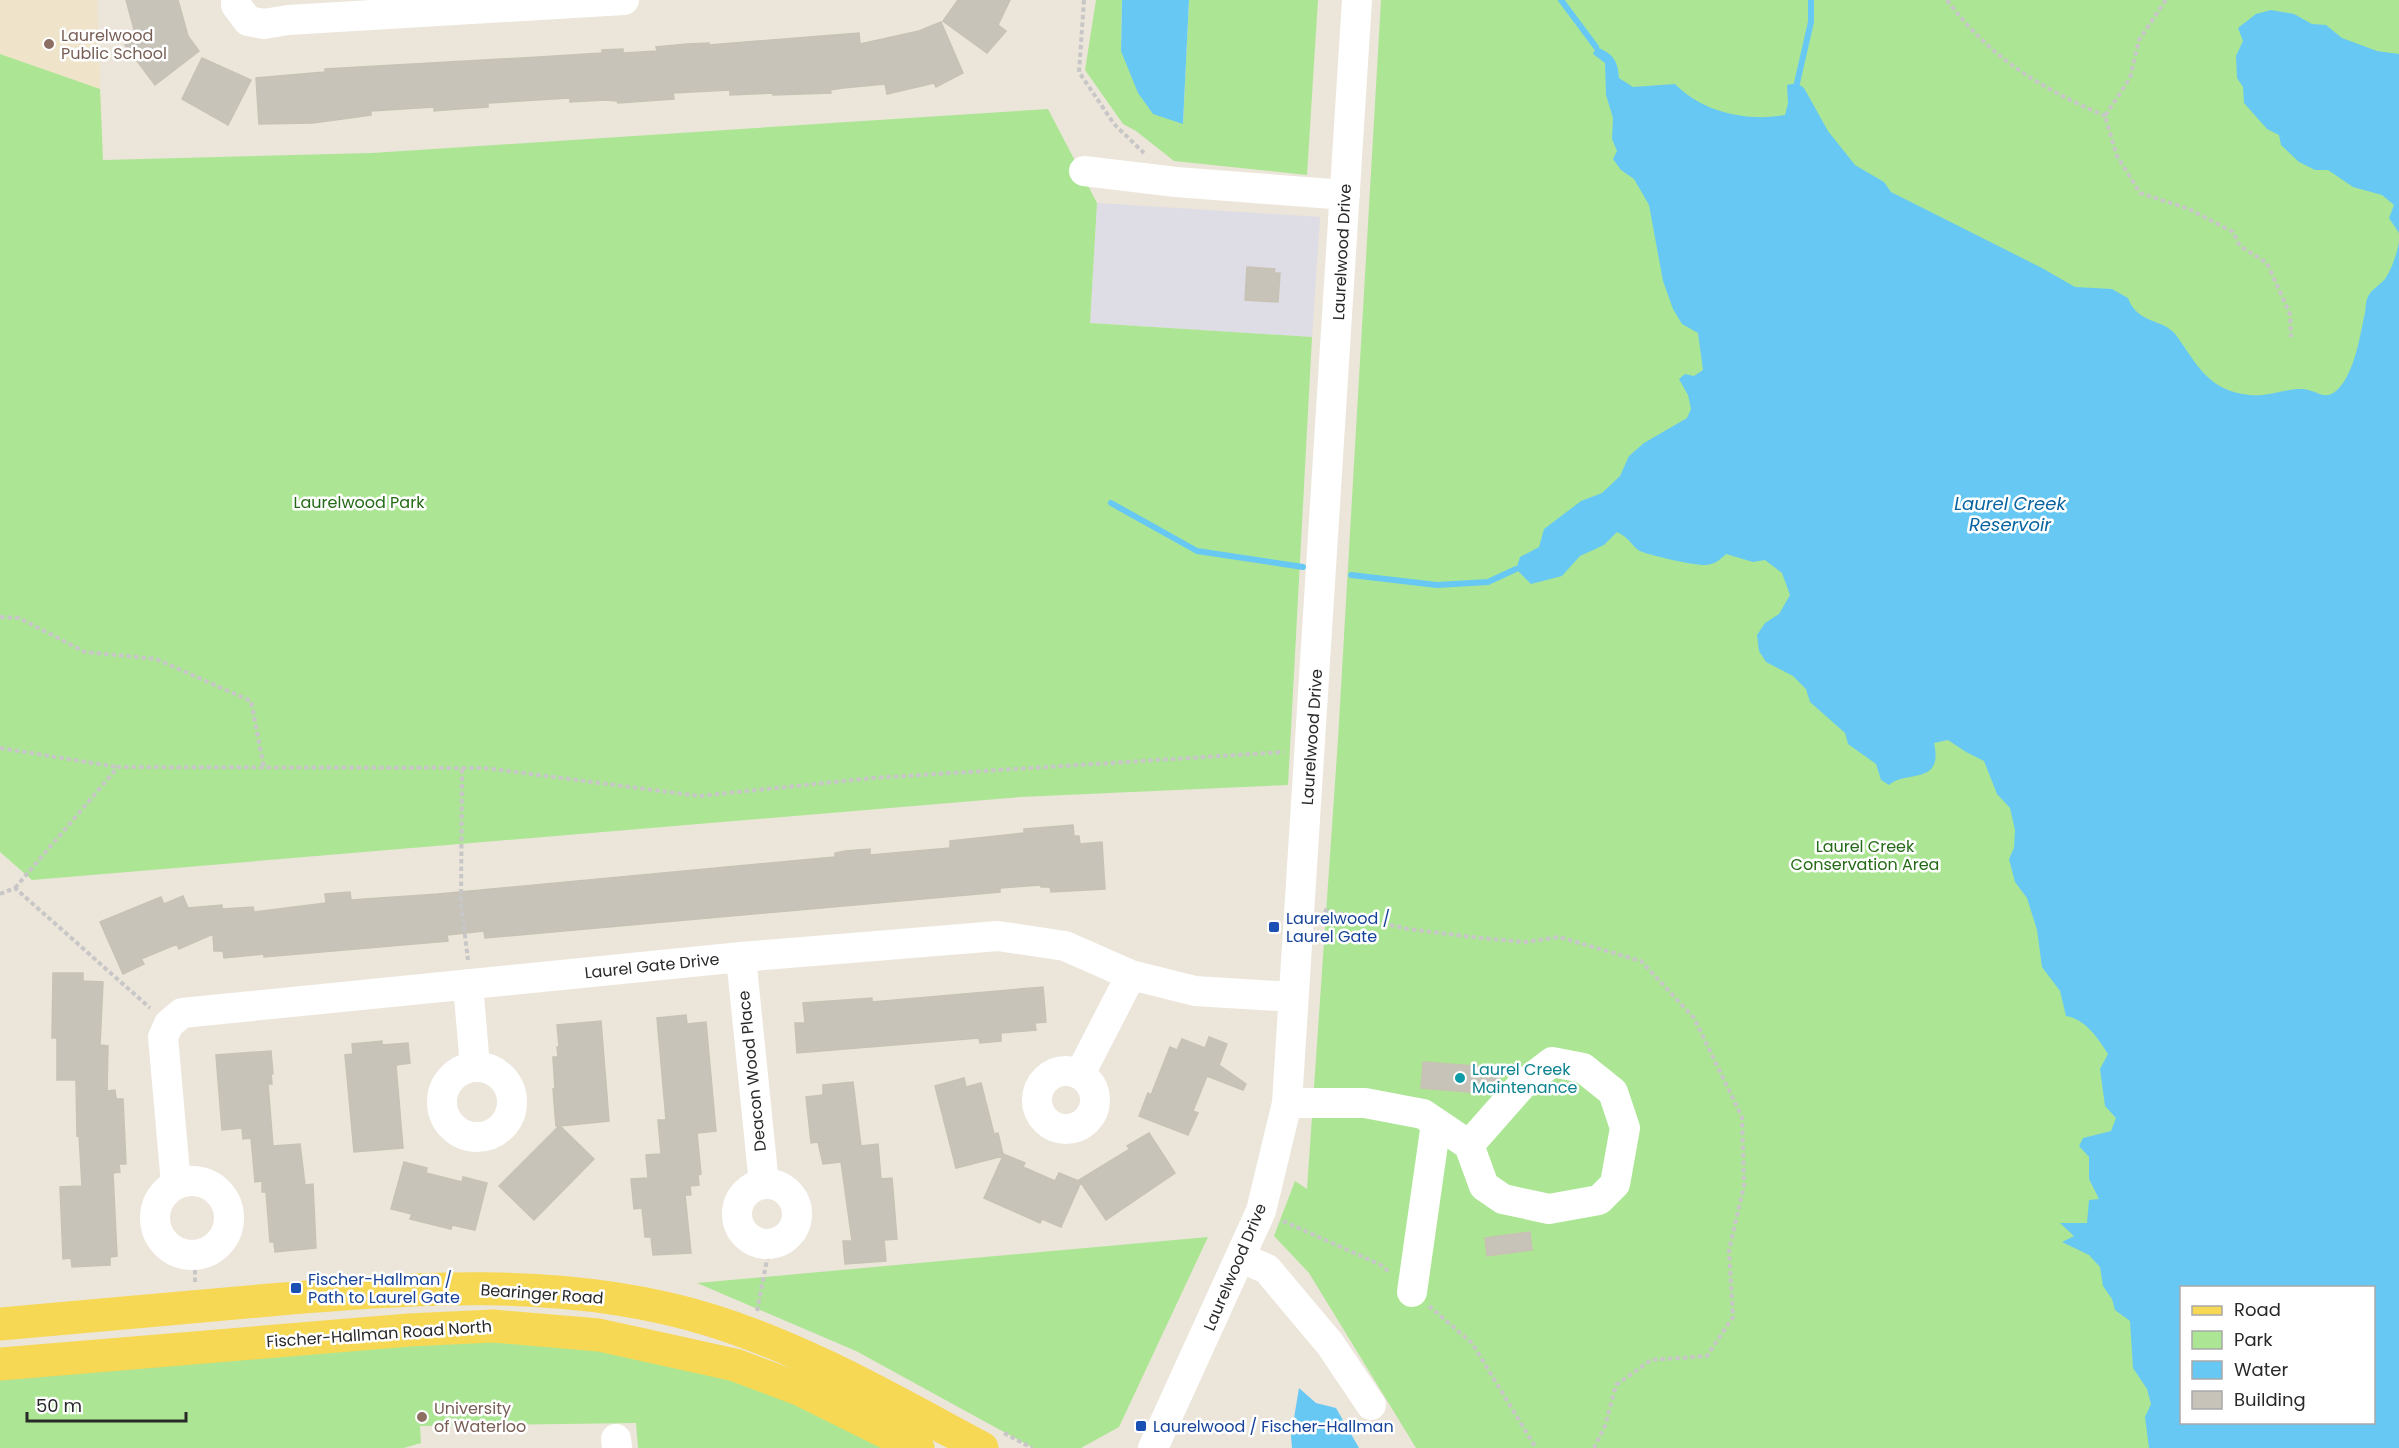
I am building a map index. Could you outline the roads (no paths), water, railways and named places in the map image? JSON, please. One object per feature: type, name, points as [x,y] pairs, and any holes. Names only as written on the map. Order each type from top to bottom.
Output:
[{"type":"main road","name":"Bearinger Road","points":[[0,1324],[370,1291],[495,1288],[618,1299],[709,1320],[803,1354],[982,1448]]},
{"type":"main road","name":"Fischer-Hallman Road North","points":[[0,1364],[410,1330],[493,1326],[599,1335],[735,1365],[799,1389],[918,1448]]},
{"type":"street","points":[[236,0],[236,5],[248,21],[264,24],[288,20],[624,0]]},
{"type":"street","name":"Laurelwood Drive","points":[[1153,1448],[1242,1258],[1261,1211],[1287,1103],[1357,0]]},
{"type":"street","points":[[1083,171],[1176,182],[1345,195]]},
{"type":"street","name":"Laurel Gate Drive","points":[[176,1184],[164,1037],[169,1024],[182,1013],[468,973],[741,957],[998,936],[1065,946],[1131,975],[1195,991],[1293,997]]},
{"type":"street","name":"Deacon Wood Place","points":[[741,957],[764,1184]]},
{"type":"street","points":[[468,973],[474,1067]]},
{"type":"street","points":[[1080,1074],[1131,975]]},
{"type":"street","points":[[1287,1103],[1365,1103],[1423,1114],[1469,1145],[1484,1186],[1503,1199],[1549,1209],[1599,1200],[1615,1184],[1625,1128],[1613,1092],[1582,1068],[1552,1062],[1521,1086],[1469,1145]]},
{"type":"street","points":[[1412,1292],[1436,1123]]},
{"type":"street","points":[[200,1182],[212,1187],[225,1200],[229,1212],[229,1226],[222,1241],[213,1250],[195,1256],[175,1252],[164,1244],[157,1234],[155,1215],[158,1203],[165,1192],[176,1184],[200,1182]]},
{"type":"street","points":[[764,1184],[774,1184],[791,1196],[797,1216],[788,1234],[770,1244],[760,1243],[744,1234],[737,1217],[741,1198],[755,1186],[764,1184]]},
{"type":"street","points":[[1242,1258],[1267,1269],[1279,1282],[1330,1344],[1371,1405]]},
{"type":"water","points":[[1122,0],[1189,0],[1183,124],[1153,114],[1138,93],[1121,51]]},
{"type":"water","points":[[2271,10],[2294,14],[2312,24],[2326,25],[2342,38],[2377,51],[2399,54],[2399,233],[2389,218],[2394,205],[2382,195],[2353,187],[2328,170],[2315,170],[2299,162],[2281,145],[2279,135],[2267,129],[2244,103],[2243,87],[2237,78],[2236,56],[2243,41],[2238,28],[2256,14]]},
{"type":"water","name":"Laurel Creek Reservoir","points":[[1596,47],[1614,58],[1619,78],[1633,87],[1675,84],[1698,102],[1741,116],[1785,115],[1788,103],[1787,85],[1797,83],[1804,88],[1828,131],[1855,165],[1884,182],[1891,192],[2075,287],[2112,289],[2128,298],[2138,313],[2171,330],[2198,366],[2214,382],[2236,392],[2256,395],[2306,389],[2327,395],[2337,390],[2354,360],[2367,299],[2387,275],[2394,261],[2399,241],[2399,1448],[2149,1448],[2145,1417],[2151,1404],[2147,1389],[2133,1368],[2130,1321],[2115,1310],[2112,1299],[2103,1286],[2100,1267],[2089,1255],[2062,1242],[2074,1236],[2060,1223],[2087,1223],[2089,1200],[2099,1199],[2089,1179],[2089,1157],[2079,1146],[2083,1138],[2111,1131],[2116,1118],[2105,1106],[2100,1069],[2108,1054],[2085,1025],[2066,1016],[2060,991],[2042,967],[2037,930],[2027,898],[2015,882],[2009,859],[2014,848],[2015,830],[2010,808],[1997,794],[1984,761],[1948,740],[1934,743],[1936,757],[1933,766],[1928,771],[1889,785],[1881,780],[1876,764],[1848,744],[1845,733],[1810,702],[1806,689],[1793,676],[1766,662],[1759,651],[1757,635],[1765,623],[1779,614],[1790,595],[1782,573],[1765,560],[1753,562],[1726,554],[1709,564],[1682,562],[1638,550],[1617,532],[1604,545],[1580,556],[1562,576],[1531,584],[1516,569],[1520,557],[1539,547],[1544,529],[1581,501],[1602,493],[1620,476],[1629,456],[1644,443],[1687,418],[1691,409],[1688,395],[1679,379],[1685,374],[1694,376],[1703,370],[1698,333],[1682,324],[1673,309],[1663,281],[1649,205],[1634,179],[1621,170],[1613,159],[1617,151],[1612,139],[1613,118],[1606,95],[1605,63],[1593,54]]},
{"type":"water","points":[[1299,1388],[1316,1403],[1336,1408],[1359,1448],[1292,1448],[1291,1436]]},
{"type":"waterway","points":[[1561,0],[1596,47]]},
{"type":"waterway","points":[[1797,83],[1811,22],[1811,0]]},
{"type":"waterway","points":[[1111,503],[1197,551],[1303,567]]},
{"type":"waterway","points":[[1351,575],[1437,585],[1488,582],[1516,569]]},
{"type":"place","name":"Laurelwood Public School","points":[[49,44]]},
{"type":"place","name":"Laurelwood / Laurel Gate","points":[[1274,927]]},
{"type":"place","name":"Laurel Creek Maintenance","points":[[1460,1078]]},
{"type":"place","name":"Fischer-Hallman / Path to Laurel Gate","points":[[296,1288]]},
{"type":"place","name":"University of Waterloo","points":[[422,1417]]},
{"type":"place","name":"Laurelwood / Fischer-Hallman","points":[[1141,1426]]},
{"type":"park label","name":"Laurelwood Park","points":[[359,502]]},
{"type":"park label","name":"Laurel Creek Conservation Area","points":[[1865,855]]}]
